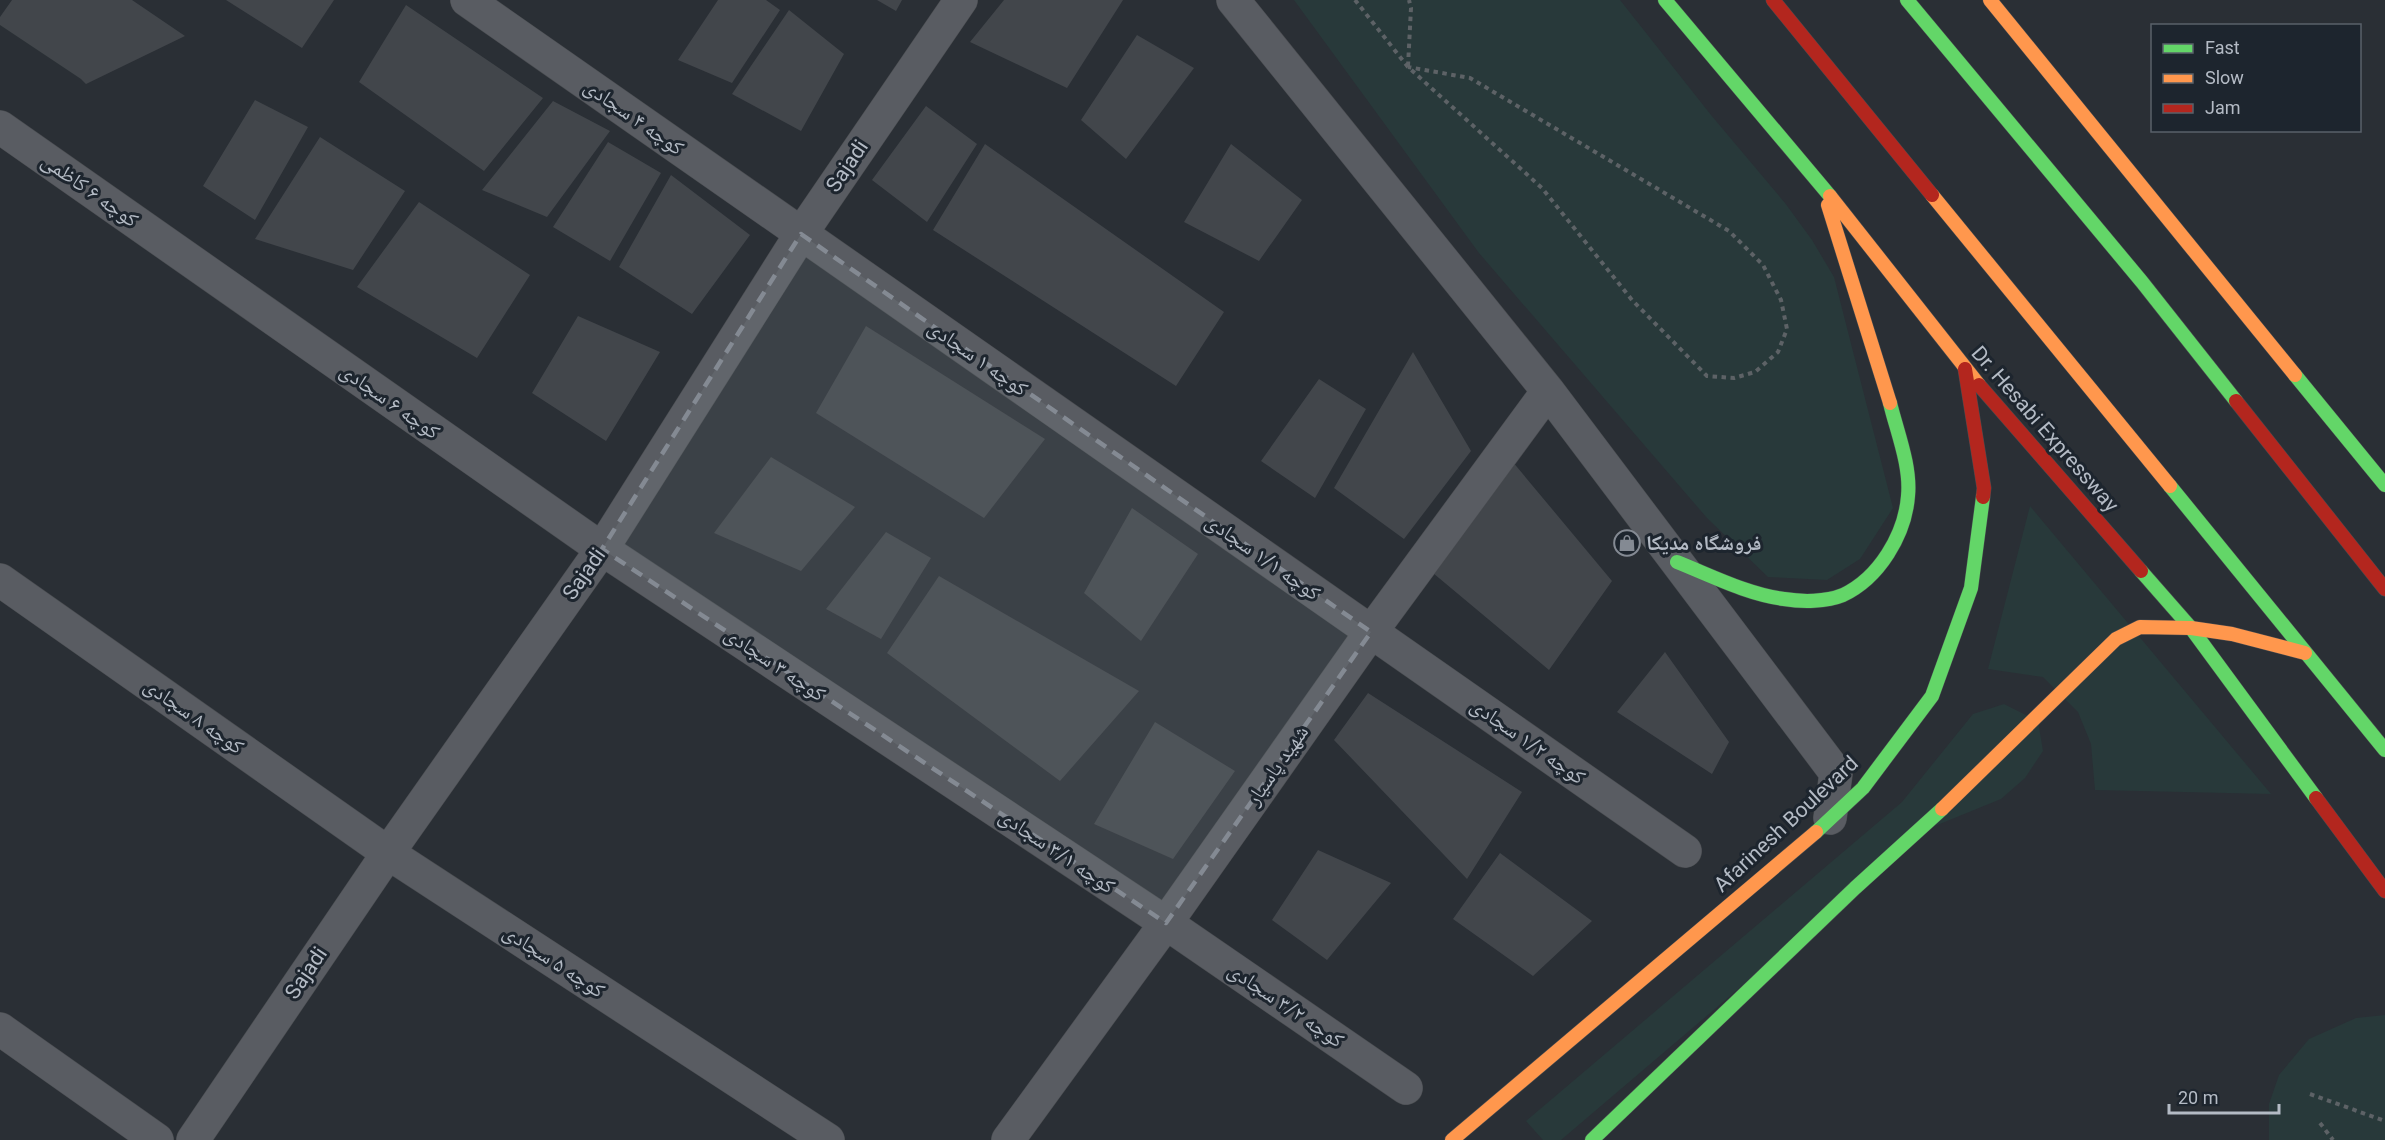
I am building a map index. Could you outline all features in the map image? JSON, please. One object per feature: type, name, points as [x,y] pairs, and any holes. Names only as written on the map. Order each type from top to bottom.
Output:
[{"type":"main road","name":"Dr. Hesabi Expressway","points":[[1665,0],[1824,189],[1965,369],[2191,628],[2385,891]]},
{"type":"main road","points":[[1773,0],[2385,750]]},
{"type":"main road","points":[[1907,0],[2142,282],[2385,589]]},
{"type":"main road","points":[[1990,0],[2385,485]]},
{"type":"main road","points":[[1677,562],[1781,599],[1803,600],[1841,596],[1860,585],[1881,564],[1905,521],[1908,481],[1892,411],[1872,338],[1848,271],[1824,189]]},
{"type":"main road","name":"Afarinesh Boulevard","points":[[1452,1140],[1863,788],[1932,696],[1971,588],[1984,488],[1965,369]]},
{"type":"main road","points":[[1592,1140],[1855,888],[1923,827],[2116,639],[2140,627],[2191,628],[2232,634],[2305,653]]},
{"type":"main road","points":[[1466,1128],[1481,1140]]},
{"type":"street","name":"کوچه ۴ سجادی","points":[[467,0],[801,234]]},
{"type":"street","name":"Sajadi","points":[[193,1140],[388,853],[602,549],[801,234],[961,0]]},
{"type":"street","points":[[1233,0],[1548,391],[1836,773],[1830,818]]},
{"type":"street","name":"کوچه ۶ کاظمی","points":[[0,127],[179,253]]},
{"type":"street","name":"کوچه ۱ سجادی","points":[[801,234],[1156,482]]},
{"type":"street","name":"کوچه ۶ سجادی","points":[[179,253],[602,549]]},
{"type":"street","name":"شهید پاسیار","points":[[1008,1140],[1166,923],[1371,632],[1548,391]]},
{"type":"street","name":"کوچه ۱/۱ سجادی","points":[[1156,482],[1371,632]]},
{"type":"street","name":"کوچه ۳ سجادی","points":[[602,549],[948,778]]},
{"type":"street","name":"کوچه ۸ سجادی","points":[[0,579],[388,853]]},
{"type":"street","name":"کوچه ۱/۲ سجادی","points":[[1371,632],[1685,851]]},
{"type":"street","name":"کوچه ۳/۱ سجادی","points":[[948,778],[1166,923]]},
{"type":"street","name":"کوچه ۵ سجادی","points":[[388,853],[828,1140]]},
{"type":"street","name":"کوچه ۳/۲ سجادی","points":[[1166,923],[1406,1088]]},
{"type":"street","points":[[0,1029],[157,1140]]},
{"type":"path","points":[[1355,0],[1408,67],[1542,188],[1632,300],[1707,376],[1734,378],[1755,372],[1778,352],[1787,329],[1781,300],[1763,265],[1729,231],[1470,78],[1408,67]]},
{"type":"path","points":[[1408,0],[1411,8],[1408,67]]},
{"type":"path","points":[[2310,1094],[2385,1121]]},
{"type":"path","points":[[2320,1123],[2333,1140]]},
{"type":"highlighted area","points":[[801,234],[1371,632],[1166,923],[602,549]]},
{"type":"shaded area","points":[[1294,0],[1620,0],[1711,115],[1785,203],[1812,240],[1834,277],[1893,508],[1860,559],[1827,580],[1768,577],[1707,518],[1479,253]]},
{"type":"shaded area","points":[[2030,506],[2271,794],[2095,790],[2091,744],[2078,712],[2043,677],[1988,669]]},
{"type":"shaded area","points":[[2004,704],[2038,721],[2043,751],[2025,778],[2001,799],[1925,830],[1561,1140],[1543,1140],[1526,1121],[1902,802],[1973,714]]},
{"type":"shaded area","points":[[2385,1015],[2385,1140],[2269,1140],[2269,1104],[2279,1075],[2309,1039],[2356,1018]]},
{"type":"building","points":[[12,0],[132,0],[185,36],[86,84],[0,25],[0,17]]},
{"type":"building","points":[[226,0],[334,0],[302,48]]},
{"type":"building","points":[[718,0],[766,0],[780,10],[732,83],[678,60]]},
{"type":"building","points":[[877,0],[902,0],[896,11]]},
{"type":"building","points":[[1004,0],[1123,0],[1067,88],[970,42]]},
{"type":"building","points":[[406,5],[543,98],[484,171],[359,82]]},
{"type":"building","points":[[789,10],[844,54],[801,131],[732,94]]},
{"type":"building","points":[[1137,35],[1194,68],[1126,159],[1081,120]]},
{"type":"building","points":[[255,100],[308,127],[255,220],[203,186]]},
{"type":"building","points":[[553,101],[610,131],[547,217],[482,190]]},
{"type":"building","points":[[926,106],[977,144],[927,222],[872,180]]},
{"type":"building","points":[[320,137],[405,191],[353,270],[255,239]]},
{"type":"building","points":[[608,142],[661,173],[610,261],[553,227]]},
{"type":"building","points":[[985,144],[1224,312],[1176,386],[933,230]]},
{"type":"building","points":[[1231,144],[1302,200],[1259,261],[1184,222]]},
{"type":"building","points":[[671,175],[750,235],[692,314],[619,267]]},
{"type":"building","points":[[419,202],[530,275],[477,358],[357,287]]},
{"type":"building","points":[[578,316],[660,352],[606,441],[532,393]]},
{"type":"building","points":[[866,326],[1045,439],[984,518],[816,413]]},
{"type":"building","points":[[1413,352],[1471,451],[1404,539],[1334,488]]},
{"type":"building","points":[[1319,379],[1366,409],[1315,498],[1261,461]]},
{"type":"building","points":[[771,457],[855,507],[801,571],[714,533]]},
{"type":"building","points":[[1512,461],[1612,581],[1549,670],[1427,568]]},
{"type":"building","points":[[1132,508],[1198,554],[1141,641],[1084,593]]},
{"type":"building","points":[[886,532],[931,558],[881,639],[826,609]]},
{"type":"building","points":[[939,576],[1139,691],[1060,781],[887,653]]},
{"type":"building","points":[[1665,652],[1729,742],[1712,774],[1617,712]]},
{"type":"building","points":[[1368,693],[1522,792],[1467,879],[1334,740]]},
{"type":"building","points":[[1155,722],[1235,771],[1173,859],[1094,824]]},
{"type":"building","points":[[1318,850],[1391,883],[1327,960],[1272,920]]},
{"type":"building","points":[[1500,853],[1592,921],[1533,976],[1453,919]]},
{"type":"traffic: fast","points":[[1665,0],[1830,196]]},
{"type":"traffic: fast","points":[[1907,0],[2142,282],[2236,401]]},
{"type":"traffic: fast","points":[[2295,375],[2385,485]]},
{"type":"traffic: fast","points":[[1677,562],[1743,589],[1784,599],[1806,601],[1829,599],[1843,595],[1856,587],[1868,578],[1888,554],[1902,526],[1906,511],[1907,473],[1890,403]]},
{"type":"traffic: fast","points":[[2170,486],[2385,750]]},
{"type":"traffic: fast","points":[[1816,832],[1863,788],[1932,696],[1971,588],[1983,497]]},
{"type":"traffic: fast","points":[[2141,571],[2191,628],[2316,798]]},
{"type":"traffic: fast","points":[[1592,1140],[1855,888],[1942,809]]},
{"type":"traffic: slow","points":[[1990,0],[2295,375]]},
{"type":"traffic: slow","points":[[1932,195],[2170,486]]},
{"type":"traffic: slow","points":[[1830,196],[1979,385]]},
{"type":"traffic: slow","points":[[1828,205],[1890,403]]},
{"type":"traffic: slow","points":[[1942,809],[2116,639],[2140,627],[2191,628],[2232,634],[2305,653]]},
{"type":"traffic: slow","points":[[1452,1140],[1816,832]]},
{"type":"traffic: jam","points":[[1773,0],[1932,195]]},
{"type":"traffic: jam","points":[[1965,369],[1984,488],[1983,497]]},
{"type":"traffic: jam","points":[[1979,385],[2141,571]]},
{"type":"traffic: jam","points":[[2236,401],[2385,589]]},
{"type":"traffic: jam","points":[[2316,798],[2385,891]]},
{"type":"place","name":"فروشگاه مدیکا","points":[[1627,543]]}]
